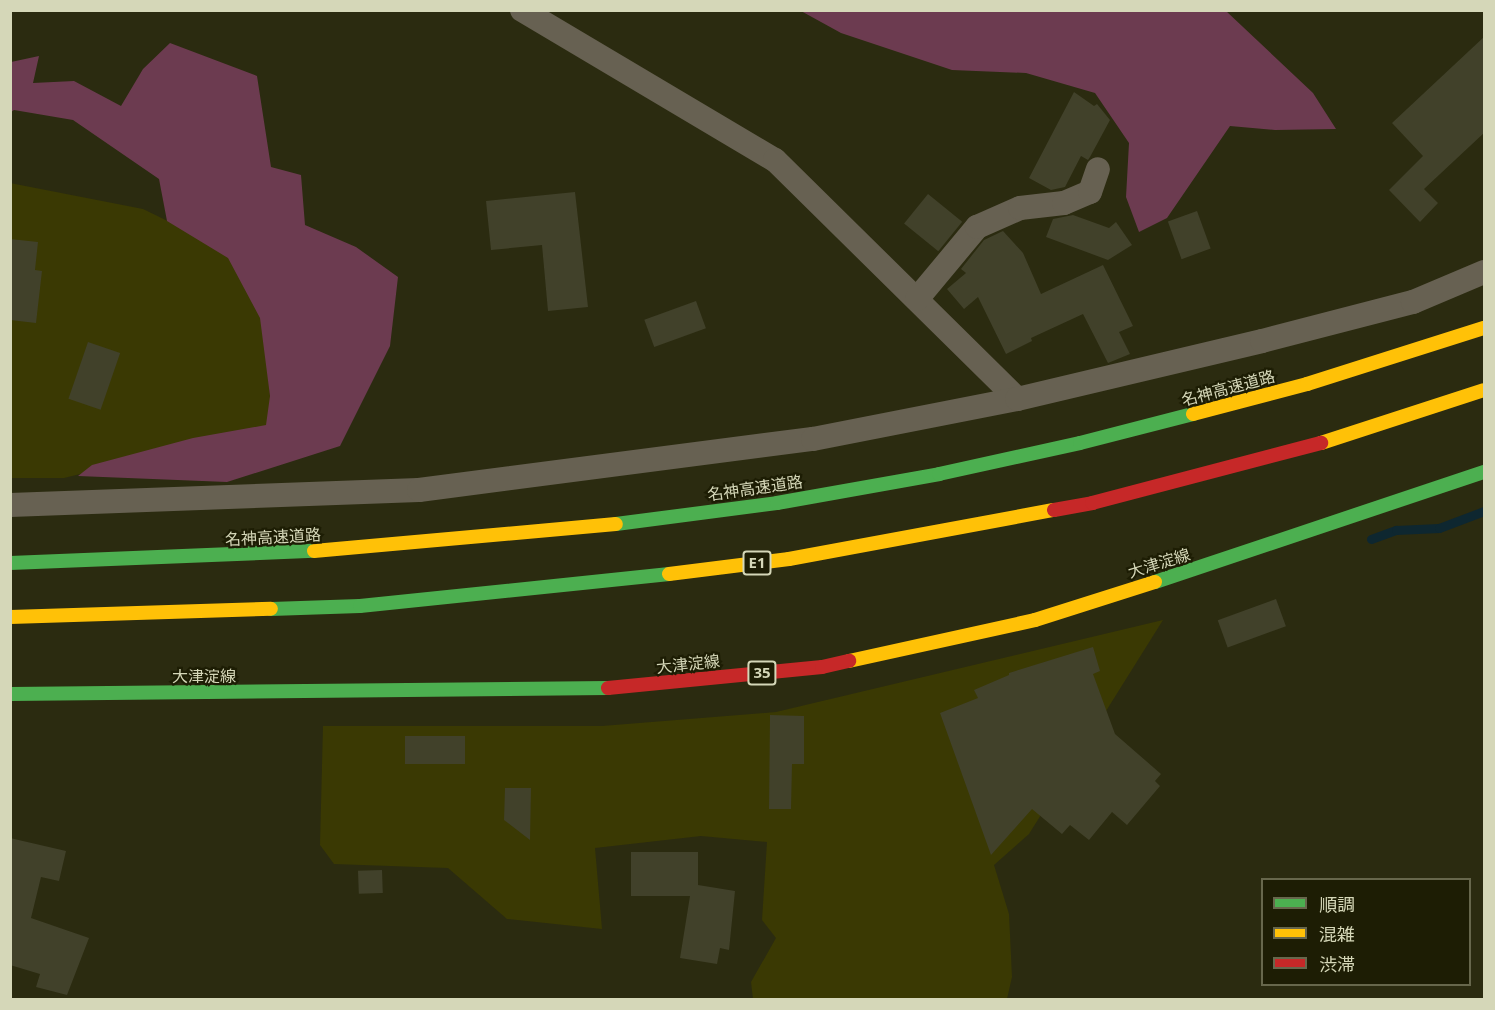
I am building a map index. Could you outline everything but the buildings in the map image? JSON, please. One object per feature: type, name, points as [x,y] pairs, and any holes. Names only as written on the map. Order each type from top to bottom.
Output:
[{"type":"main road","name":"名神高速道路","points":[[10,563],[172,559],[351,550],[585,528],[777,502],[939,474],[1091,441],[1296,387],[1485,328]]},
{"type":"main road","name":"E1","points":[[10,617],[360,606],[598,583],[789,559],[1092,503],[1317,444],[1485,390]]},
{"type":"main road","name":"大津淀線","points":[[10,694],[613,688],[822,667],[1035,620],[1247,554],[1485,472]]},
{"type":"street","points":[[536,14],[775,160],[1017,399]]},
{"type":"street","points":[[917,299],[977,227],[1020,208],[1064,203],[1090,192],[1098,169]]},
{"type":"street","points":[[10,505],[419,490],[813,439],[1017,399],[1413,302],[1485,272]]},
{"type":"shaded area","points":[[801,11],[1226,11],[1313,93],[1336,129],[1275,130],[1230,126],[1167,218],[1139,232],[1126,197],[1129,143],[1095,93],[1026,73],[952,70],[841,33]]},
{"type":"shaded area","points":[[170,43],[257,76],[271,167],[301,175],[305,225],[356,247],[398,277],[390,346],[340,446],[227,482],[78,476],[92,465],[193,438],[266,425],[270,396],[260,318],[228,258],[167,221],[159,179],[73,120],[14,110],[11,112],[11,62],[39,56],[33,83],[74,81],[121,106],[143,69]]},
{"type":"shaded area","points":[[10,183],[143,209],[227,250],[267,312],[271,427],[64,478],[11,478]]},
{"type":"shaded area","points":[[1163,620],[1029,834],[994,865],[1009,914],[1012,977],[1007,999],[753,999],[751,982],[776,938],[762,920],[767,842],[701,836],[595,848],[602,929],[507,919],[448,868],[334,864],[320,845],[323,726],[602,726],[776,712]]},
{"type":"waterway","points":[[1371,539],[1396,530],[1439,528],[1484,511]]},
{"type":"traffic: fast","points":[[616,524],[777,503],[939,474],[1080,443],[1193,414]]},
{"type":"traffic: fast","points":[[1155,582],[1484,472]]},
{"type":"traffic: fast","points":[[10,563],[314,551]]},
{"type":"traffic: fast","points":[[271,609],[360,606],[669,574]]},
{"type":"traffic: fast","points":[[10,694],[608,688]]},
{"type":"traffic: slow","points":[[1193,414],[1307,384],[1484,328]]},
{"type":"traffic: slow","points":[[1321,443],[1484,390]]},
{"type":"traffic: slow","points":[[669,574],[789,559],[1054,510]]},
{"type":"traffic: slow","points":[[314,551],[616,524]]},
{"type":"traffic: slow","points":[[849,661],[1035,620],[1155,582]]},
{"type":"traffic: slow","points":[[10,617],[271,609]]},
{"type":"traffic: jam","points":[[1054,510],[1092,503],[1321,443]]},
{"type":"traffic: jam","points":[[608,688],[822,667],[849,661]]}]
